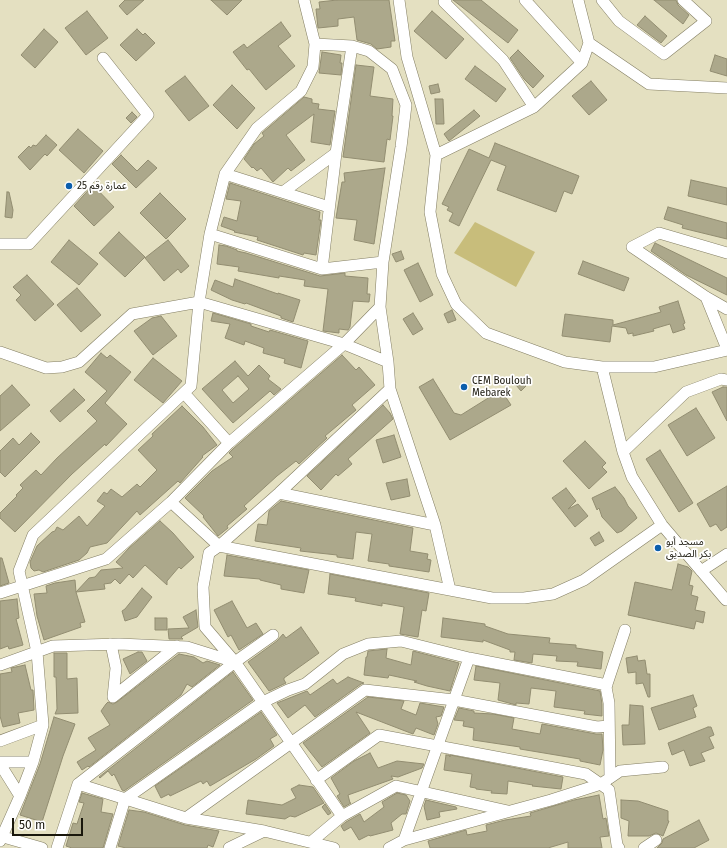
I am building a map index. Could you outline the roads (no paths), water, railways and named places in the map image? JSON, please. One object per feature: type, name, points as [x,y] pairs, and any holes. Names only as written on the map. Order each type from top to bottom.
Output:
[{"type":"street","points":[[42,848],[1,838],[20,796],[33,762],[43,725],[37,652],[19,571],[33,535],[191,386],[199,302],[210,234],[226,174],[257,128],[301,91],[312,67],[315,44],[304,0]]},
{"type":"street","points":[[399,0],[407,57],[436,155],[430,212],[442,274],[456,304],[486,333],[565,362],[602,367],[654,367],[727,350],[706,297]]},
{"type":"street","points":[[446,0],[444,2],[503,60],[534,107]]},
{"type":"street","points":[[525,0],[582,63]]},
{"type":"street","points":[[436,155],[534,107],[582,63],[589,43],[578,0]]},
{"type":"street","points":[[602,0],[619,21],[664,54],[706,21],[683,0]]},
{"type":"street","points":[[589,43],[649,84],[727,88]]},
{"type":"street","points":[[315,44],[352,46],[370,51],[392,69],[406,105],[383,262],[380,307],[388,362],[390,389],[435,525],[450,590]]},
{"type":"street","points":[[322,269],[336,153],[352,46]]},
{"type":"street","points":[[0,244],[29,244],[148,115],[103,58]]},
{"type":"street","points":[[283,192],[336,153]]},
{"type":"street","points":[[226,174],[329,207]]},
{"type":"street","points":[[727,253],[659,233],[632,247],[706,297],[727,309]]},
{"type":"street","points":[[210,234],[322,269],[383,262]]},
{"type":"street","points":[[0,352],[46,368],[62,367],[79,362],[132,314],[199,302],[344,344],[388,362]]},
{"type":"street","points":[[0,593],[106,559],[171,502],[229,443],[344,344],[380,307]]},
{"type":"street","points":[[602,367],[623,452],[632,477],[662,525],[726,600]]},
{"type":"street","points":[[623,452],[686,392],[721,379],[727,380]]},
{"type":"street","points":[[342,816],[235,662],[205,627],[202,587],[209,553],[279,493],[390,389]]},
{"type":"street","points":[[184,393],[229,443]]},
{"type":"street","points":[[279,493],[435,525]]},
{"type":"street","points":[[171,502],[219,546],[492,598],[524,598],[553,594],[584,580],[662,525]]},
{"type":"street","points":[[701,571],[727,554]]},
{"type":"street","points":[[615,847],[610,790],[605,781],[609,726],[609,703],[606,687],[625,630]]},
{"type":"street","points":[[57,848],[78,784],[235,662],[274,635]]},
{"type":"street","points":[[110,848],[125,799],[263,702],[305,684],[343,654],[368,644],[401,641],[469,658],[607,684]]},
{"type":"street","points":[[0,665],[53,646],[111,644],[187,647],[235,662]]},
{"type":"street","points":[[111,644],[116,668],[113,697],[177,646]]},
{"type":"street","points":[[404,840],[469,658]]},
{"type":"street","points":[[186,818],[365,690],[454,700],[597,728],[609,726]]},
{"type":"street","points":[[0,741],[43,725]]},
{"type":"street","points":[[316,780],[379,735],[586,774],[605,781]]},
{"type":"street","points":[[20,796],[0,763],[33,762]]},
{"type":"street","points":[[389,848],[404,840],[551,800],[605,781],[620,771],[663,767]]},
{"type":"street","points":[[78,784],[186,818],[264,831],[334,848]]},
{"type":"street","points":[[311,842],[342,816],[396,786],[510,811]]},
{"type":"street","points":[[229,848],[264,831]]},
{"type":"street","points":[[644,848],[656,840]]},
{"type":"place","name":"عمارة رقم 25","points":[[69,186]]},
{"type":"place","name":"CEM Boulouh Mebarek","points":[[464,387]]},
{"type":"place","name":"مسجد أبو بكر الصديق","points":[[658,548]]}]
